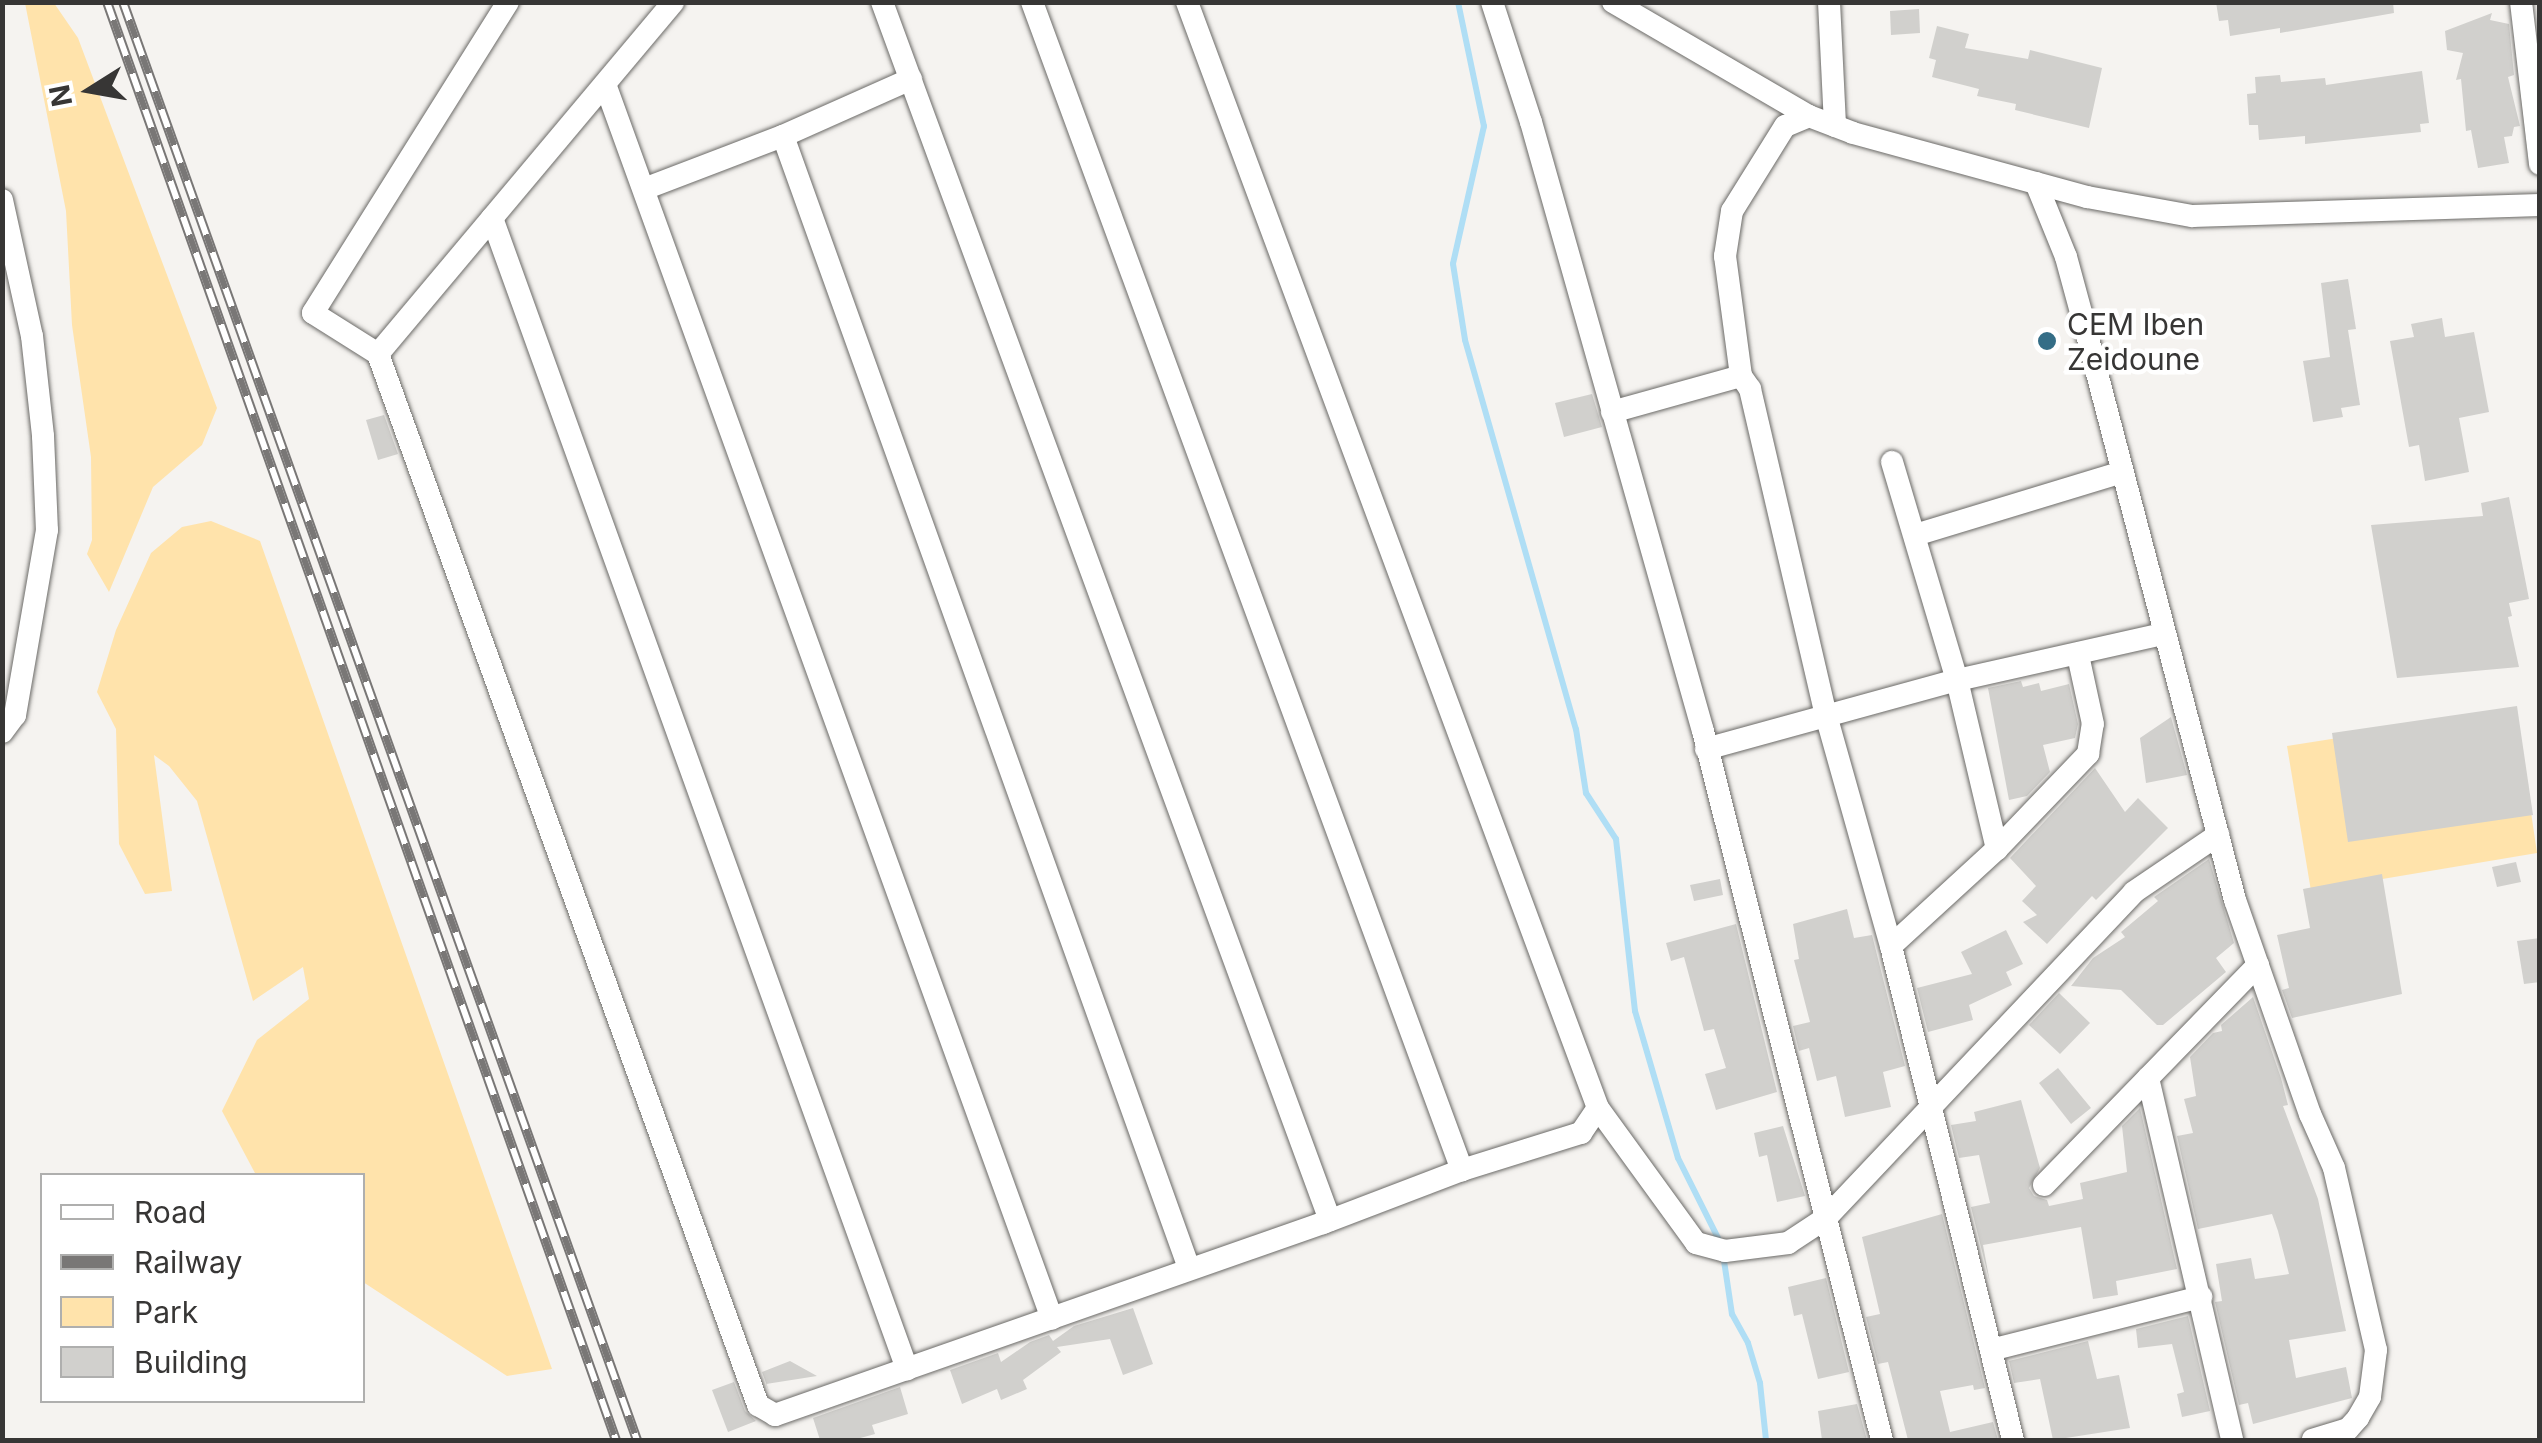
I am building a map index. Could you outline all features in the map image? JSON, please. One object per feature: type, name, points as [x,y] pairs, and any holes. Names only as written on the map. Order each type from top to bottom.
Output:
[{"type":"street","points":[[508,2],[312,313],[378,354],[758,1404],[775,1414],[1462,1170],[1581,1133],[1598,1108]]},
{"type":"street","points":[[378,354],[674,2]]},
{"type":"street","points":[[882,2],[1330,1220]]},
{"type":"street","points":[[1032,2],[1462,1170]]},
{"type":"street","points":[[1188,2],[1598,1108],[1687,1233],[1708,1250],[1788,1243],[1826,1218],[2134,892],[2218,835]]},
{"type":"street","points":[[1492,2],[1531,122],[1706,749],[1882,1440]]},
{"type":"street","points":[[1613,2],[1809,116],[2036,183],[2192,216],[2540,205]]},
{"type":"street","points":[[1829,2],[1835,126]]},
{"type":"street","points":[[2521,2],[2540,164]]},
{"type":"street","points":[[644,189],[783,136],[911,79]]},
{"type":"street","points":[[606,84],[1052,1318]]},
{"type":"street","points":[[1809,116],[1796,119],[1778,134],[1732,211],[1726,230],[1741,376],[1750,389],[1826,715],[1891,946],[2013,1440]]},
{"type":"street","points":[[783,136],[1189,1268]]},
{"type":"street","points":[[2036,183],[2066,257],[2218,835],[2258,965],[2310,1114],[2334,1168],[2376,1350],[2370,1398],[2358,1418],[2335,1436],[2313,1440]]},
{"type":"street","points":[[2,200],[32,336],[43,436],[47,530],[15,715],[2,732]]},
{"type":"street","points":[[492,218],[908,1369]]},
{"type":"street","points":[[1612,412],[1741,376]]},
{"type":"street","points":[[1892,462],[1957,680],[1997,849]]},
{"type":"street","points":[[1916,534],[2122,472]]},
{"type":"street","points":[[1706,749],[1957,680],[2163,634]]},
{"type":"street","points":[[1891,946],[1997,849],[2088,754],[2093,724],[2078,654]]},
{"type":"street","points":[[2044,1185],[2258,965]]},
{"type":"street","points":[[2148,1078],[2232,1440]]},
{"type":"street","points":[[1990,1350],[2201,1297]]},
{"type":"green space","points":[[25,3],[54,3],[78,38],[217,408],[202,445],[153,487],[109,592],[87,554],[92,540],[91,457],[72,325],[66,211]]},
{"type":"green space","points":[[211,521],[260,541],[552,1369],[507,1376],[365,1283],[365,1173],[255,1173],[222,1111],[257,1040],[309,999],[303,967],[253,1001],[197,801],[169,766],[154,755],[172,891],[145,894],[119,844],[116,729],[97,692],[116,630],[151,553],[182,527]]},
{"type":"green space","points":[[2516,710],[2537,853],[2311,891],[2287,746]]},
{"type":"building","points":[[2216,2],[2393,2],[2394,13],[2280,33],[2280,28],[2230,36],[2228,20],[2219,21]]},
{"type":"building","points":[[1919,9],[1920,33],[1891,35],[1890,11]]},
{"type":"building","points":[[2492,13],[2490,20],[2509,24],[2514,75],[2508,77],[2520,126],[2514,127],[2512,136],[2504,137],[2509,163],[2478,168],[2471,130],[2466,131],[2461,79],[2456,80],[2463,53],[2447,50],[2445,31]]},
{"type":"building","points":[[1937,26],[1969,34],[1965,48],[2028,59],[2030,50],[2102,68],[2089,128],[2015,110],[2016,104],[1977,96],[1979,89],[1932,77],[1936,60],[1929,58]]},
{"type":"building","points":[[2422,71],[2429,123],[2420,124],[2421,132],[2305,144],[2305,136],[2259,140],[2258,125],[2249,125],[2247,94],[2256,93],[2255,77],[2280,75],[2281,82],[2325,78],[2326,85]]},
{"type":"building","points":[[2348,279],[2356,329],[2348,330],[2360,405],[2341,408],[2343,417],[2313,422],[2303,361],[2330,357],[2321,283]]},
{"type":"building","points":[[2442,318],[2445,337],[2474,332],[2489,412],[2459,418],[2469,472],[2425,481],[2419,445],[2409,447],[2390,341],[2414,337],[2411,324]]},
{"type":"building","points":[[1592,394],[1602,427],[1564,437],[1555,403]]},
{"type":"building","points":[[384,415],[398,454],[378,460],[366,420]]},
{"type":"building","points":[[2509,497],[2529,599],[2509,603],[2512,616],[2508,617],[2519,667],[2397,678],[2371,525],[2483,516],[2481,503]]},
{"type":"building","points":[[2021,681],[2023,687],[2039,683],[2041,691],[2069,684],[2078,724],[2075,738],[2043,745],[2050,772],[2027,796],[2009,800],[1988,688]]},
{"type":"building","points":[[2517,706],[2533,815],[2348,842],[2332,733]]},
{"type":"building","points":[[2171,717],[2187,775],[2146,783],[2140,738]]},
{"type":"building","points":[[2095,768],[2125,812],[2138,798],[2168,828],[2096,900],[2092,896],[2047,944],[2023,922],[2037,915],[2022,901],[2036,886],[2010,858]]},
{"type":"building","points":[[2209,859],[2234,943],[2216,958],[2226,972],[2163,1025],[2157,1025],[2121,990],[2071,986],[2093,958],[2125,937],[2121,932],[2158,901],[2154,897]]},
{"type":"building","points":[[2516,862],[2521,882],[2497,887],[2492,867]]},
{"type":"building","points":[[2382,874],[2402,994],[2292,1018],[2282,990],[2289,988],[2277,935],[2310,928],[2303,889]]},
{"type":"building","points":[[1720,879],[1723,895],[1694,901],[1690,885]]},
{"type":"building","points":[[1847,909],[1854,938],[1872,935],[1905,1066],[1883,1072],[1891,1107],[1845,1117],[1836,1076],[1817,1081],[1809,1048],[1799,1051],[1793,1026],[1810,1022],[1794,960],[1799,959],[1793,924]]},
{"type":"building","points":[[1736,924],[1777,1092],[1716,1110],[1705,1074],[1726,1068],[1714,1029],[1704,1031],[1684,957],[1671,961],[1666,943]]},
{"type":"building","points":[[2006,930],[2023,964],[2006,972],[2012,985],[1969,1005],[1973,1020],[1928,1032],[1917,988],[1972,974],[1961,952]]},
{"type":"building","points":[[2540,938],[2540,982],[2524,984],[2517,941]]},
{"type":"building","points":[[2059,993],[2090,1023],[2060,1054],[2029,1025]]},
{"type":"building","points":[[2253,997],[2281,1078],[2288,1105],[2283,1106],[2318,1199],[2346,1331],[2289,1340],[2296,1378],[2346,1367],[2352,1398],[2253,1424],[2248,1403],[2239,1405],[2215,1302],[2222,1301],[2216,1264],[2251,1258],[2255,1279],[2289,1274],[2278,1231],[2272,1214],[2198,1229],[2177,1136],[2193,1133],[2184,1099],[2196,1096],[2190,1057],[2213,1033],[2222,1031],[2221,1025]]},
{"type":"building","points":[[2058,1068],[2091,1108],[2071,1124],[2039,1083]]},
{"type":"building","points":[[2021,1100],[2040,1168],[2029,1188],[2034,1196],[2047,1200],[2049,1206],[2083,1199],[2080,1183],[2127,1172],[2122,1126],[2140,1108],[2177,1269],[2116,1281],[2118,1295],[2093,1299],[2081,1227],[1983,1245],[1990,1283],[1971,1207],[1990,1203],[1979,1155],[1959,1158],[1951,1125],[1976,1121],[1974,1112]]},
{"type":"building","points":[[1783,1126],[1805,1196],[1777,1202],[1767,1155],[1759,1157],[1754,1133]]},
{"type":"building","points":[[1942,1214],[1985,1388],[1974,1390],[1973,1385],[1940,1391],[1950,1432],[1993,1422],[1998,1440],[1908,1440],[1888,1362],[1878,1364],[1866,1317],[1880,1314],[1862,1237]]},
{"type":"building","points":[[1826,1278],[1849,1372],[1818,1379],[1802,1314],[1794,1316],[1788,1287]]},
{"type":"building","points":[[1133,1308],[1153,1364],[1123,1375],[1110,1339],[1057,1347],[1061,1352],[1023,1380],[1027,1389],[1001,1400],[997,1389],[962,1404],[950,1370],[998,1353],[1001,1362],[1030,1342],[1049,1335],[1053,1341],[1074,1326]]},
{"type":"building","points":[[2188,1316],[2210,1411],[2182,1417],[2177,1394],[2184,1392],[2172,1344],[2138,1348],[2136,1329]]},
{"type":"building","points":[[2088,1341],[2097,1379],[2119,1375],[2130,1428],[2053,1440],[2040,1379],[2014,1383],[2009,1361]]},
{"type":"building","points":[[790,1361],[817,1376],[766,1384],[762,1372]]},
{"type":"building","points":[[734,1382],[745,1411],[756,1421],[728,1432],[712,1390]]},
{"type":"building","points":[[900,1387],[908,1414],[872,1425],[875,1434],[853,1440],[820,1440],[813,1418]]},
{"type":"building","points":[[1857,1404],[1867,1440],[1822,1440],[1818,1411]]},
{"type":"waterway","points":[[1458,2],[1484,126],[1453,264],[1465,340],[1576,729],[1586,793],[1616,839],[1635,1011],[1678,1158],[1720,1242]]},
{"type":"waterway","points":[[1723,1254],[1732,1314],[1748,1343],[1760,1383],[1766,1440]]},
{"type":"railway","points":[[107,2],[616,1440]]},
{"type":"railway","points":[[123,2],[637,1440]]},
{"type":"place","name":"CEM Iben Zeidoune","points":[[2047,341]]}]
